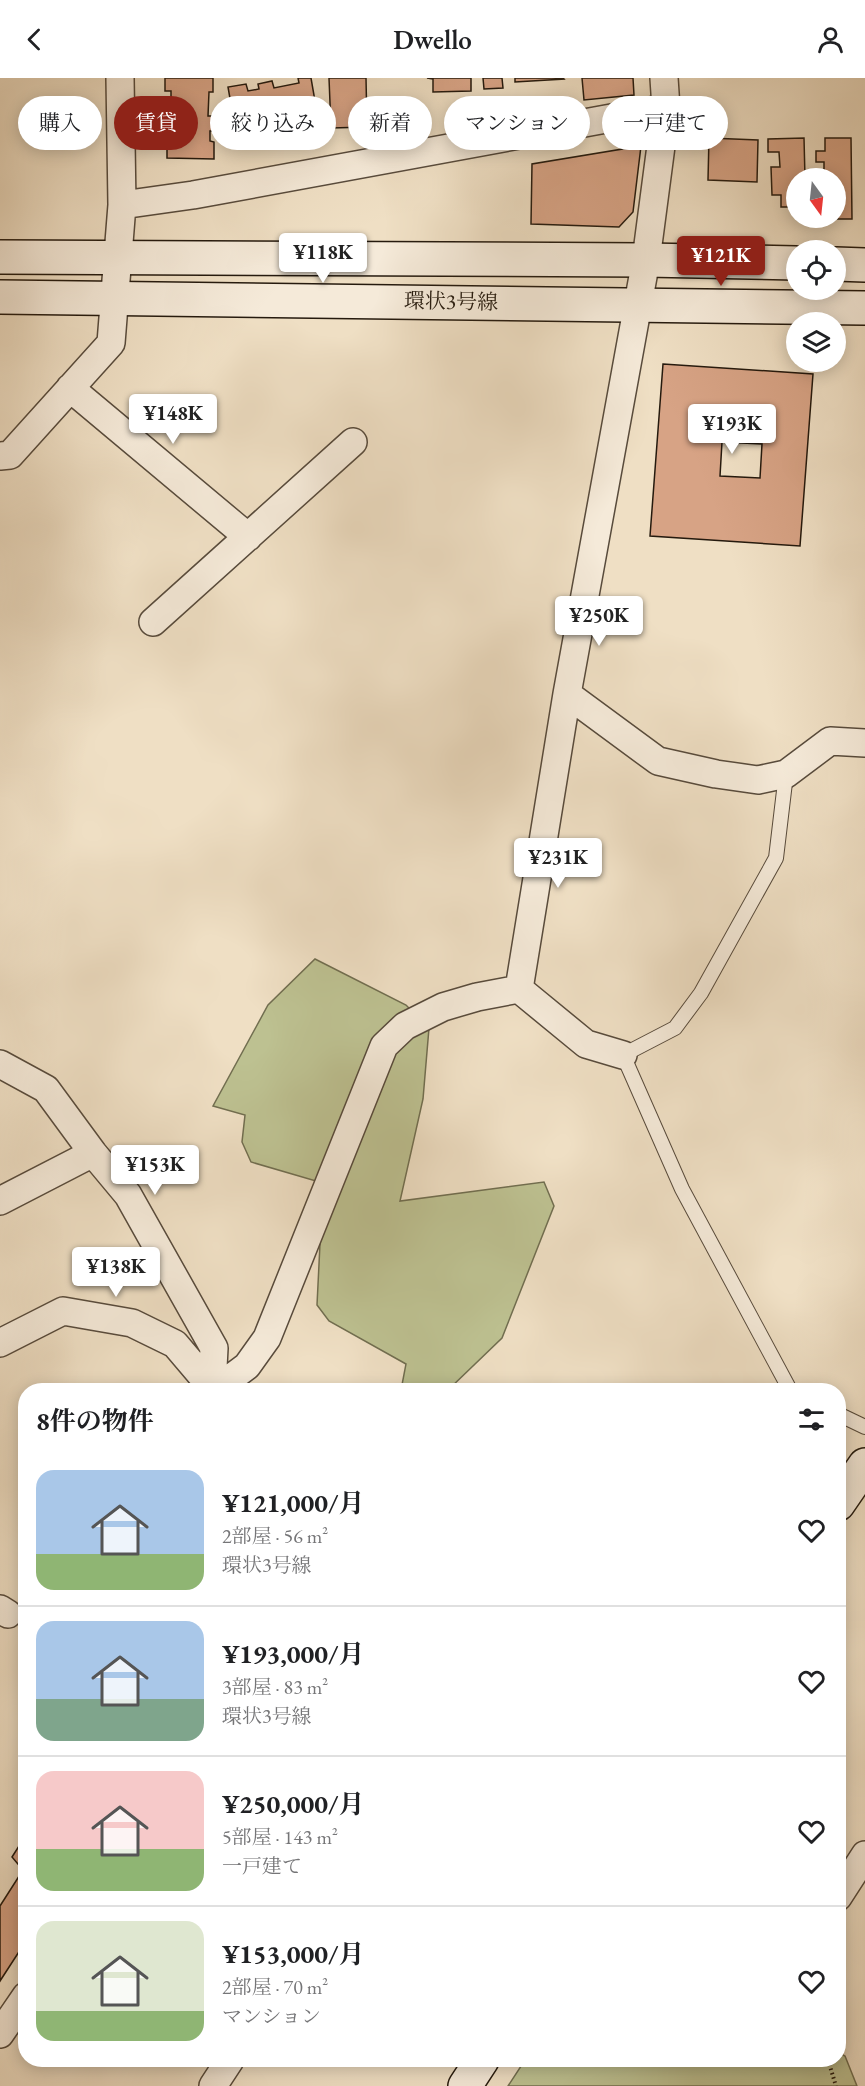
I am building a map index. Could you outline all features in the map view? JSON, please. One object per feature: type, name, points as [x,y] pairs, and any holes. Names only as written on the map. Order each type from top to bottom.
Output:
[{"type":"street","points":[[0,456],[10,455],[111,343],[122,205],[120,78]]},
{"type":"street","points":[[664,78],[665,96]]},
{"type":"street","points":[[122,205],[193,195],[602,120]]},
{"type":"street","points":[[519,989],[567,694],[646,260],[660,150]]},
{"type":"street","name":"環状3号線","points":[[0,257],[786,263]]},
{"type":"street","points":[[846,264],[865,265]]},
{"type":"street","name":"環状3号線","points":[[0,297],[865,308]]},
{"type":"street","points":[[70,388],[248,537]]},
{"type":"street","points":[[153,622],[353,442]]},
{"type":"street","points":[[567,694],[658,761],[716,774],[758,780],[786,774],[830,741],[865,743]]},
{"type":"street","points":[[519,989],[586,1044],[623,1055]]},
{"type":"street","points":[[223,1383],[247,1366],[267,1338],[384,1046],[405,1026],[443,1007],[477,997],[519,989]]},
{"type":"street","points":[[0,1064],[46,1089],[93,1153],[128,1195],[214,1348],[214,1383]]},
{"type":"street","points":[[0,1201],[93,1153]]},
{"type":"street","points":[[0,1343],[63,1311],[132,1323],[175,1344],[209,1383]]},
{"type":"street","points":[[846,1492],[865,1465]]},
{"type":"street","points":[[846,1885],[865,1855]]},
{"type":"street","points":[[0,2034],[18,2008]]},
{"type":"street","points":[[213,2086],[225,2067]]},
{"type":"street","points":[[465,2086],[477,2067]]},
{"type":"lane","points":[[786,774],[776,858],[701,993],[675,1028],[623,1055],[682,1189],[786,1383]]},
{"type":"lane","points":[[846,1418],[865,1427]]},
{"type":"path","points":[[830,2067],[836,2086]]},
{"type":"green space","points":[[315,959],[406,1005],[429,1028],[423,1099],[400,1201],[544,1182],[554,1206],[502,1338],[455,1383],[402,1383],[406,1364],[329,1321],[317,1305],[323,1183],[251,1162],[242,1142],[245,1115],[213,1106],[268,1005]]},
{"type":"green space","points":[[846,2058],[857,2086],[508,2086],[520,2067],[846,2067]]},
{"type":"building","points":[[165,78],[213,78],[213,92],[209,92],[208,116],[210,116],[210,150],[214,150],[214,159],[167,158],[167,150],[198,150],[198,96],[171,96],[171,91],[165,91]]},
{"type":"building","points":[[298,78],[311,78],[314,96],[230,96],[228,87],[246,84],[248,91],[259,89],[258,84],[272,81],[274,88],[299,83]]},
{"type":"building","points":[[329,78],[366,78],[366,96],[348,96],[348,128],[336,128],[336,96],[330,96]]},
{"type":"building","points":[[427,78],[471,78],[471,91],[433,92],[433,79]]},
{"type":"building","points":[[483,78],[502,78],[503,88],[484,89]]},
{"type":"building","points":[[515,78],[563,78],[564,79],[515,82]]},
{"type":"building","points":[[582,78],[633,78],[634,95],[602,96],[602,98],[590,99],[590,96],[584,96]]},
{"type":"building","points":[[804,138],[805,168],[786,168],[786,207],[781,207],[781,195],[772,195],[771,167],[780,167],[779,152],[768,152],[768,139]]},
{"type":"building","points":[[825,138],[851,138],[852,219],[846,219],[846,168],[824,168],[824,162],[816,162],[816,151],[825,151]]},
{"type":"building","points":[[728,139],[758,140],[757,182],[708,180],[709,150],[728,150]]},
{"type":"building","points":[[617,150],[641,150],[633,212],[619,227],[531,224],[532,164]]},
{"type":"building","points":[[663,364],[813,374],[800,546],[650,536]],"holes":[[[722,442],[762,444],[760,478],[720,476]]]},
{"type":"building","points":[[18,1848],[18,1864],[12,1857]]},
{"type":"building","points":[[18,1878],[18,1953],[0,1981],[0,1906]]}]
